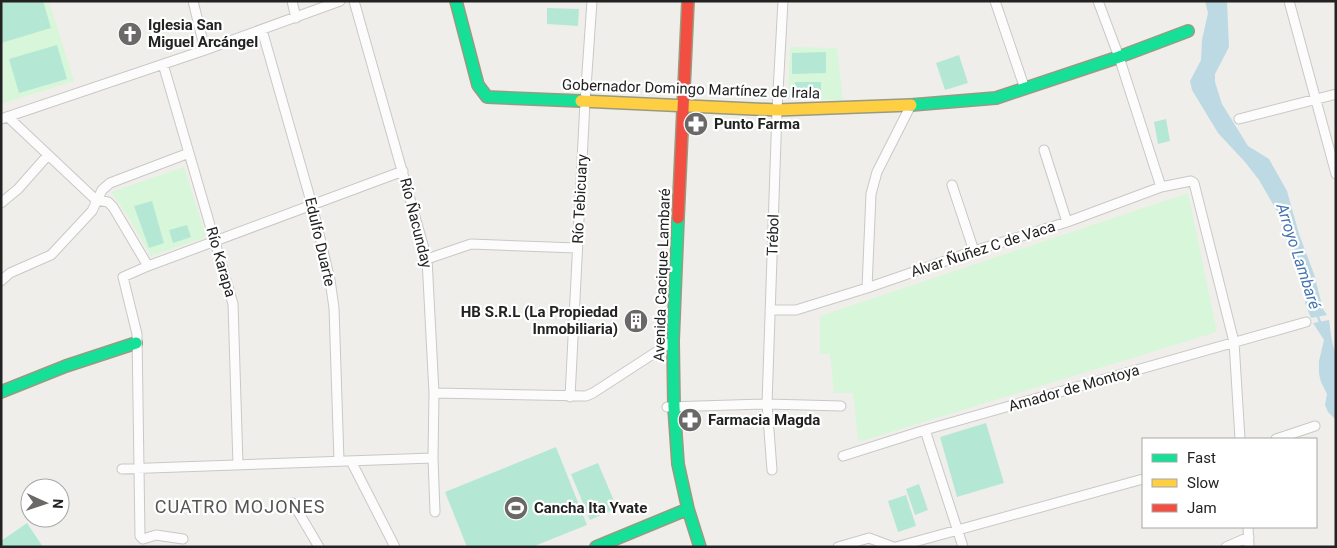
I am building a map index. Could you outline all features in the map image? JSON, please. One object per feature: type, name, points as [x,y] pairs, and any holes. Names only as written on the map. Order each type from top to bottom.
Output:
[{"type":"street","points":[[193,1],[206,50]]},
{"type":"street","points":[[292,1],[296,18]]},
{"type":"street","points":[[148,266],[113,207],[108,202],[96,200],[5,118],[206,50],[340,1]]},
{"type":"street","name":"Río Ñacunday","points":[[354,1],[427,259],[434,394],[433,458],[435,512]]},
{"type":"street","name":"Gobernador Domingo Martínez de Irala","points":[[456,1],[478,85],[487,96],[585,102],[777,110],[911,105],[996,98],[1025,90],[1188,32]]},
{"type":"street","name":"Río Tebicuary","points":[[570,397],[592,1]]},
{"type":"street","name":"Avenida Cacique Lambaré","points":[[680,106],[681,1]]},
{"type":"street","name":"Avenida Cacique Lambaré","points":[[688,1],[677,164],[670,337],[670,407],[684,511],[692,547]]},
{"type":"street","name":"Trébol","points":[[772,470],[767,404],[777,110],[783,1]]},
{"type":"street","points":[[994,1],[1025,90]]},
{"type":"street","points":[[1098,1],[1119,57],[1161,187]]},
{"type":"street","points":[[1289,1],[1336,174]]},
{"type":"street","name":"Edulfo Duarte","points":[[262,30],[312,206],[330,280],[334,308],[339,461]]},
{"type":"street","name":"Río Karapa","points":[[163,64],[233,304],[238,465]]},
{"type":"street","points":[[1239,119],[1336,94]]},
{"type":"street","points":[[867,288],[871,194],[877,172],[911,105]]},
{"type":"street","points":[[1044,150],[1067,222]]},
{"type":"street","points":[[1,281],[10,273],[51,256],[92,211],[102,190],[110,183],[189,153]]},
{"type":"street","points":[[1,203],[18,189],[48,155]]},
{"type":"street","points":[[183,538],[156,535],[141,538],[137,334],[123,277],[403,171]]},
{"type":"street","name":"Alvar Ñuñez C de Vaca","points":[[770,310],[796,310],[867,288],[974,251],[1067,222],[1161,187],[1188,180],[1194,183],[1234,342]]},
{"type":"street","points":[[952,185],[974,251]]},
{"type":"street","points":[[427,259],[471,244],[577,248]]},
{"type":"street","name":"Amador de Montoya","points":[[843,456],[926,430],[1306,322]]},
{"type":"street","points":[[434,394],[586,396],[593,393],[670,337]]},
{"type":"street","points":[[1234,342],[1240,438]]},
{"type":"street","points":[[1,392],[66,366],[136,343]]},
{"type":"street","points":[[670,407],[767,404],[841,406]]},
{"type":"street","points":[[1279,438],[1314,426]]},
{"type":"street","points":[[926,430],[963,547]]},
{"type":"street","points":[[122,469],[139,470],[433,458]]},
{"type":"street","points":[[351,460],[395,547]]},
{"type":"street","points":[[838,547],[869,538],[895,547],[1142,478]]},
{"type":"street","points":[[293,503],[319,547]]},
{"type":"street","points":[[596,547],[684,511]]},
{"type":"street","name":"Avenida Cacique Lambaré","points":[[684,511],[700,547]]},
{"type":"street","points":[[1226,547],[1249,542],[1248,528]]},
{"type":"green space","points":[[1,1],[49,1],[74,81],[1,104]]},
{"type":"green space","points":[[1,1],[43,1],[51,28],[1,43]]},
{"type":"green space","points":[[547,8],[579,9],[578,26],[547,24]]},
{"type":"green space","points":[[57,45],[67,79],[19,93],[9,59]]},
{"type":"green space","points":[[790,47],[837,48],[843,100],[788,99]]},
{"type":"green space","points":[[826,52],[826,73],[792,74],[792,53]]},
{"type":"green space","points":[[959,55],[968,83],[945,90],[936,63]]},
{"type":"green space","points":[[795,82],[821,82],[821,96],[795,96]]},
{"type":"green space","points":[[1166,119],[1170,141],[1158,144],[1154,122]]},
{"type":"green space","points":[[184,167],[206,237],[151,256],[111,192]]},
{"type":"green space","points":[[1188,193],[1217,332],[861,441],[858,439],[853,393],[834,393],[830,354],[820,354],[820,316]]},
{"type":"green space","points":[[152,201],[164,243],[149,248],[134,206]]},
{"type":"green space","points":[[187,225],[191,237],[173,243],[169,230]]},
{"type":"green space","points":[[986,423],[1004,483],[957,497],[940,437]]},
{"type":"green space","name":"Cancha Ita Yvate","points":[[556,447],[587,525],[532,547],[467,547],[445,492]]},
{"type":"green space","points":[[598,463],[617,508],[590,520],[571,474]]},
{"type":"green space","points":[[919,484],[928,510],[915,515],[906,489]]},
{"type":"green space","points":[[906,495],[916,526],[898,532],[888,501]]},
{"type":"green space","points":[[20,528],[30,528],[43,547],[1,547],[1,541]]},
{"type":"water","points":[[1205,1],[1227,1],[1229,47],[1215,74],[1215,82],[1222,104],[1248,146],[1269,159],[1287,191],[1299,234],[1314,274],[1323,309],[1327,315],[1311,318],[1305,303],[1306,289],[1304,277],[1288,230],[1259,180],[1218,133],[1192,90],[1190,81],[1201,60],[1202,40],[1208,13]]},
{"type":"water","points":[[1329,320],[1336,354],[1336,420],[1328,412],[1325,405],[1327,394],[1319,374],[1319,361],[1324,340],[1313,323]]},
{"type":"waterway","name":"Arroyo Lambaré","points":[[1317,314],[1321,325]]},
{"type":"traffic: fast","points":[[456,1],[478,85],[487,97],[581,101]]},
{"type":"traffic: fast","points":[[911,105],[996,98],[1119,57],[1188,31]]},
{"type":"traffic: fast","points":[[678,218],[673,341],[674,407],[678,464],[688,509],[700,547]]},
{"type":"traffic: fast","points":[[1,392],[66,366],[136,343]]},
{"type":"traffic: fast","points":[[596,547],[688,509]]},
{"type":"traffic: slow","points":[[581,101],[777,110],[911,105]]},
{"type":"traffic: jam","points":[[678,218],[688,1]]},
{"type":"place","name":"Iglesia San Miguel Arcángel","points":[[130,34]]},
{"type":"place","name":"Punto Farma","points":[[696,124]]},
{"type":"place","name":"HB S.R.L (La Propiedad Inmobiliaria)","points":[[636,321]]},
{"type":"place","name":"Farmacia Magda","points":[[690,420]]},
{"type":"place","name":"Cancha Ita Yvate","points":[[516,508]]},
{"type":"district","name":"CUATRO MOJONES","points":[[240,507]]}]
